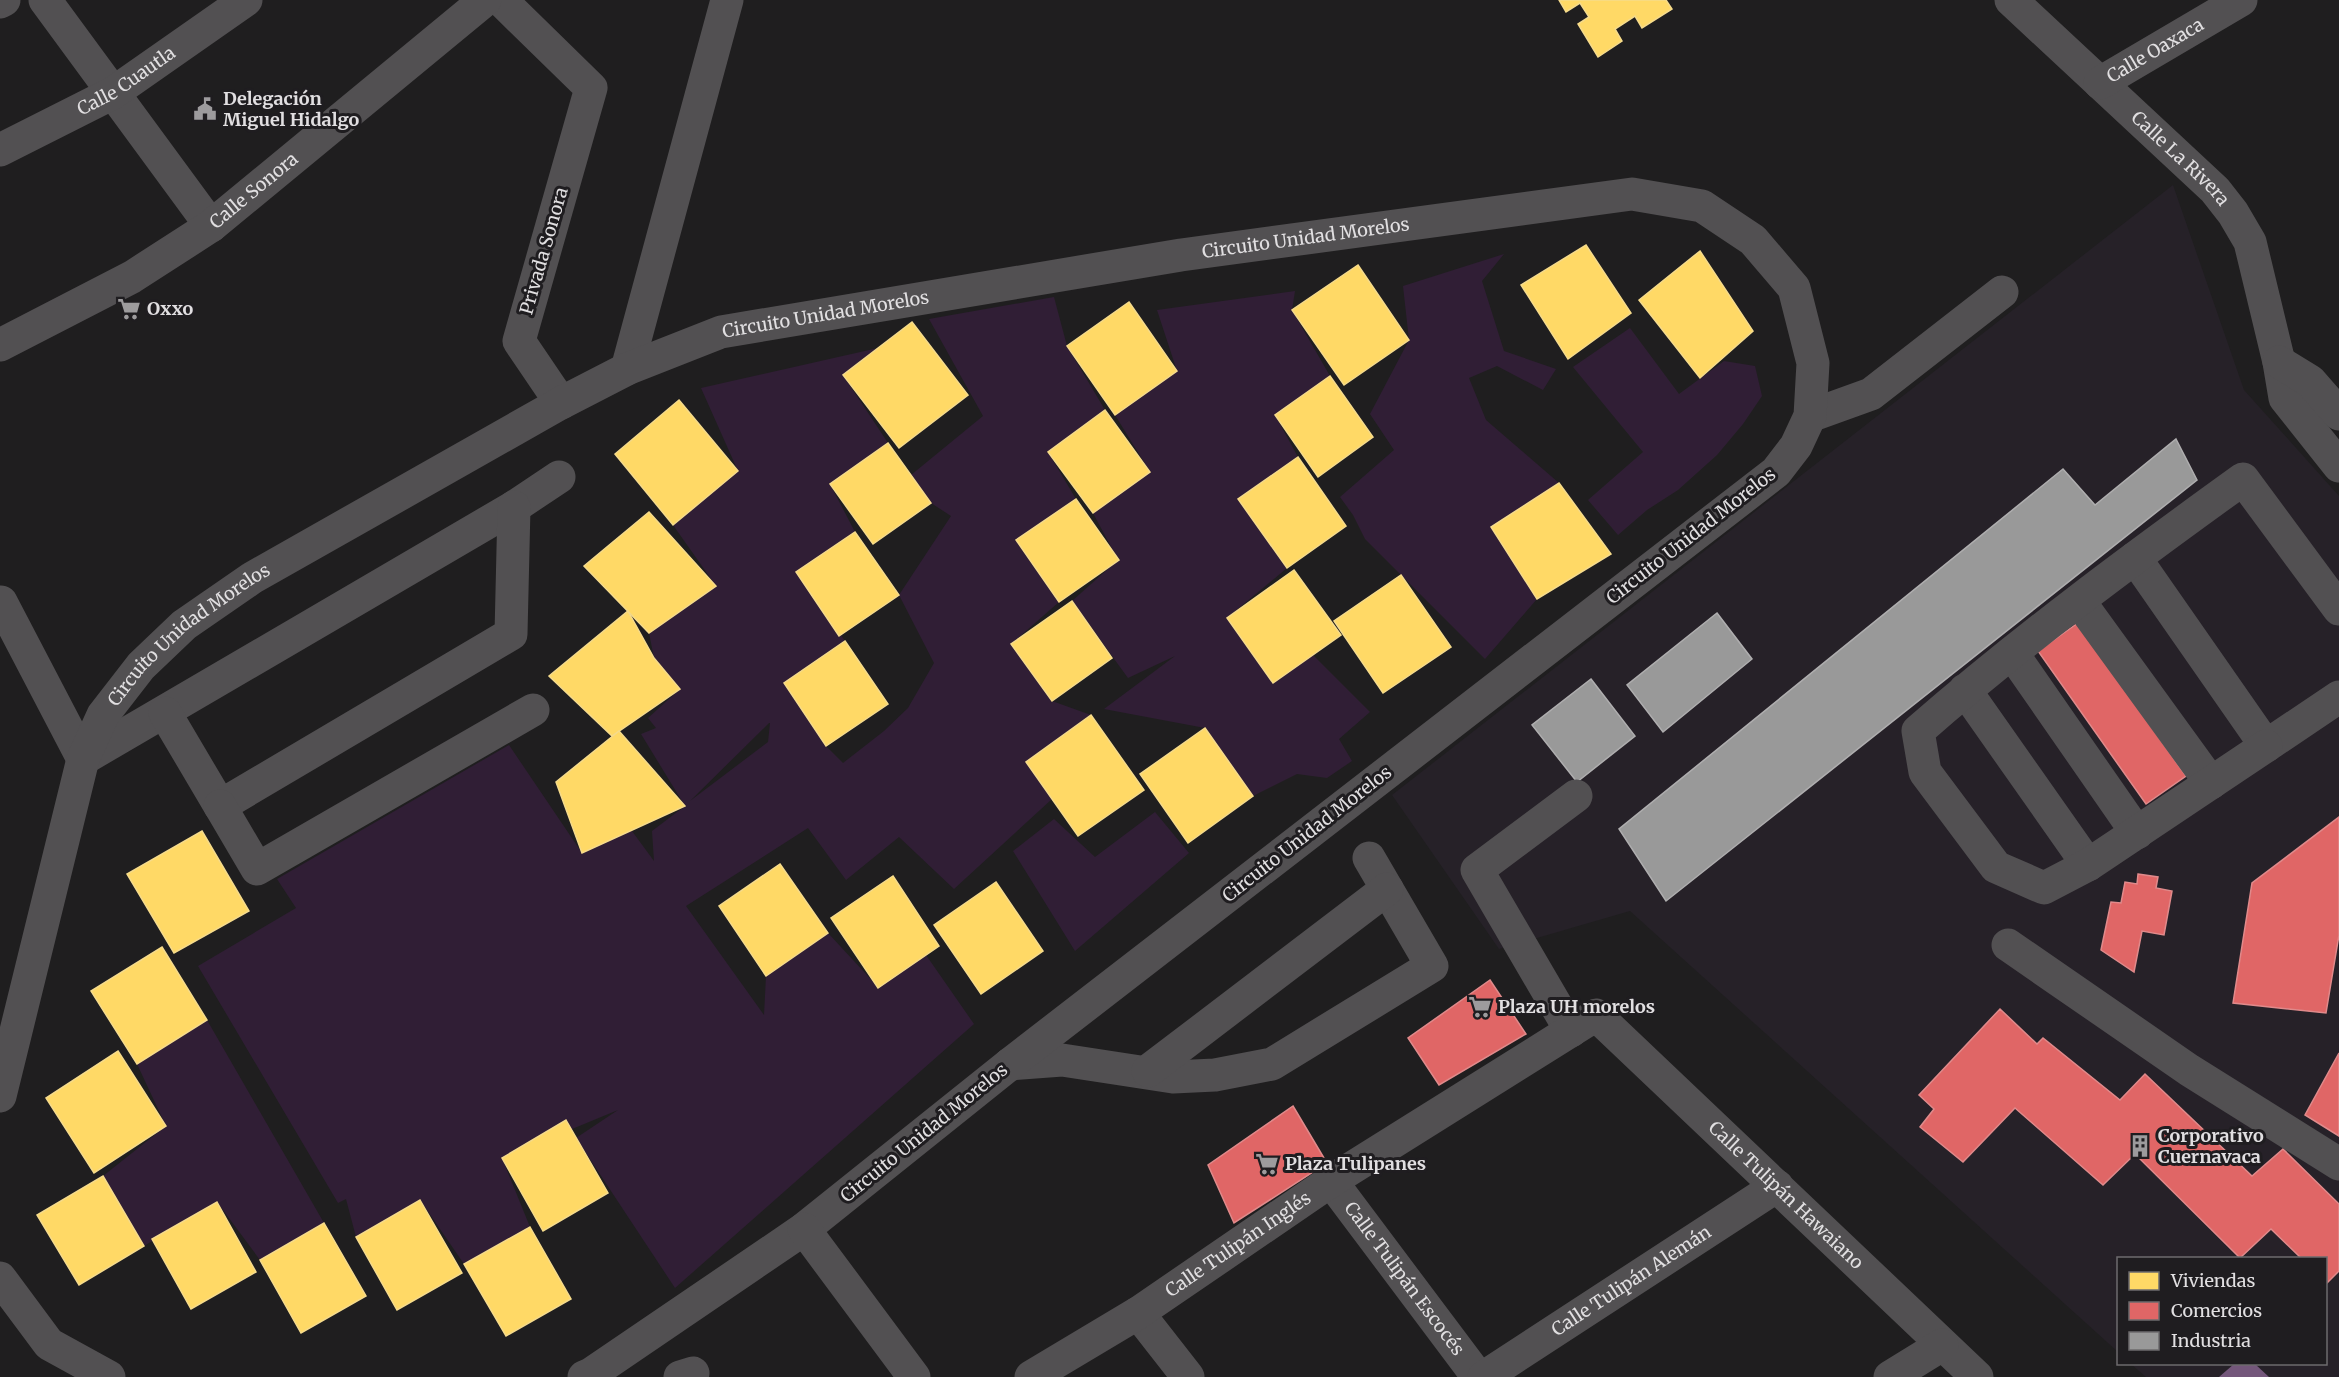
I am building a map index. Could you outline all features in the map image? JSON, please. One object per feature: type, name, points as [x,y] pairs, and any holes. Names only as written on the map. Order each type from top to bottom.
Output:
[{"type":"street","points":[[0,2],[4,0]]},
{"type":"street","points":[[45,0],[211,226]]},
{"type":"street","name":"Calle Cuautla","points":[[0,150],[113,93],[246,0]]},
{"type":"street","name":"Calle Sonora","points":[[0,345],[132,277],[211,226],[485,0]]},
{"type":"street","name":"Privada Sonora","points":[[501,0],[591,88],[519,341],[561,403]]},
{"type":"street","points":[[627,369],[727,0]]},
{"type":"street","name":"Calle La Rivera","points":[[2011,0],[2215,190],[2233,213],[2250,242],[2286,398],[2328,433],[2339,466]]},
{"type":"street","name":"Calle Oaxaca","points":[[2100,83],[2241,0]]},
{"type":"street","name":"Circuito Unidad Morelos","points":[[0,1096],[83,759],[103,715],[141,666],[184,625],[252,578],[561,403],[627,369],[721,332],[1181,255],[1632,194],[1702,206],[1753,240],[1794,288],[1814,363],[1810,416],[1796,446],[1776,472],[1010,1064],[804,1229],[584,1377]]},
{"type":"street","points":[[1810,416],[1871,394],[2002,292]]},
{"type":"street","points":[[2279,362],[2310,381],[2339,414]]},
{"type":"street","points":[[1,602],[83,759],[514,507],[559,477]]},
{"type":"street","points":[[2339,609],[2243,479],[2134,558],[1965,690],[1918,731],[1925,772],[1996,867],[2044,888],[2088,865],[2339,697]]},
{"type":"street","points":[[220,806],[512,634],[514,507]]},
{"type":"street","points":[[2134,558],[2266,746]]},
{"type":"street","points":[[2079,601],[2211,783]]},
{"type":"street","points":[[2012,653],[2137,832]]},
{"type":"street","points":[[1965,690],[2088,865]]},
{"type":"street","points":[[165,713],[257,869],[533,710]]},
{"type":"street","name":"Calle Tulipán Hawaiano","points":[[1576,796],[1477,870],[1583,1023],[1777,1186],[1977,1377]]},
{"type":"street","points":[[1010,1064],[1062,1060],[1148,1071],[1173,1077],[1215,1075],[1272,1064],[1432,966],[1369,858]]},
{"type":"street","points":[[1148,1071],[1388,889]]},
{"type":"street","points":[[2008,945],[2189,1070],[2339,1164]]},
{"type":"street","name":"Calle Tulipán Inglés","points":[[1031,1377],[1138,1313],[1331,1181],[1583,1023]]},
{"type":"street","name":"Calle Tulipán Escocés","points":[[1331,1181],[1478,1377]]},
{"type":"street","name":"Calle Tulipán Alemán","points":[[1484,1377],[1777,1186]]},
{"type":"street","points":[[804,1229],[914,1377]]},
{"type":"street","points":[[0,1278],[49,1344],[70,1377]]},
{"type":"street","points":[[1138,1313],[1188,1377]]},
{"type":"street","points":[[49,1344],[109,1377]]},
{"type":"street","points":[[1890,1377],[1942,1345]]},
{"type":"shaded area","points":[[2173,185],[2244,390],[2339,496],[2339,1377],[2146,1377],[2132,1365],[2327,1365],[2327,1257],[2117,1257],[2117,1351],[1630,911],[1499,949],[1392,795]]},
{"type":"shaded area","points":[[1504,254],[1482,281],[1504,351],[1556,369],[1543,390],[1497,366],[1469,378],[1486,420],[1559,483],[1491,527],[1537,599],[1485,659],[1365,539],[1353,515],[1340,497],[1394,450],[1370,414],[1409,340],[1403,286]]},
{"type":"shaded area","points":[[1295,291],[1292,310],[1330,376],[1275,415],[1298,457],[1238,499],[1287,568],[1227,618],[1263,670],[1313,655],[1370,712],[1339,739],[1352,761],[1327,778],[1297,774],[1253,796],[1205,728],[1104,709],[1175,656],[1128,678],[1072,601],[1118,560],[1093,513],[1150,472],[1115,415],[1177,371],[1157,310]]},
{"type":"shaded area","points":[[1054,297],[1067,346],[1105,410],[1048,452],[1076,499],[1016,540],[1059,602],[1011,644],[1052,701],[1091,715],[1026,762],[1052,799],[954,889],[899,837],[846,880],[808,828],[686,906],[764,1015],[766,976],[828,933],[878,987],[926,955],[974,1024],[675,1288],[576,1138],[618,1110],[502,1158],[530,1227],[464,1264],[420,1200],[356,1237],[346,1199],[338,1203],[198,966],[296,908],[277,879],[509,745],[582,853],[629,827],[654,861],[652,831],[685,806],[641,734],[656,728],[648,718],[680,689],[654,658],[649,633],[716,586],[673,525],[738,471],[701,388],[878,348],[843,375],[888,443],[830,484],[855,532],[796,572],[845,641],[784,683],[826,746],[843,763],[884,731],[908,708],[934,663],[899,595],[951,516],[931,503],[911,475],[983,416],[929,319]],"holes":[[[770,723],[768,742],[690,801]]]},
{"type":"shaded area","points":[[1630,328],[1679,394],[1724,361],[1755,366],[1762,396],[1743,424],[1717,455],[1678,490],[1647,510],[1618,535],[1588,500],[1643,452],[1573,367]]},
{"type":"shaded area","points":[[1155,812],[1189,853],[1075,951],[1013,851],[1054,819],[1095,857]]},
{"type":"shaded area","points":[[207,1020],[324,1223],[260,1260],[217,1202],[144,1246],[103,1176],[166,1126],[137,1064]]},
{"type":"shaded area","points":[[2233,1365],[2256,1365],[2269,1377],[2219,1377]]},
{"type":"building: Viviendas","points":[[1559,0],[1666,0],[1672,9],[1642,28],[1635,16],[1615,29],[1622,41],[1598,57],[1578,24],[1589,17],[1580,3],[1566,12]]},
{"type":"building: Viviendas","points":[[1586,245],[1631,313],[1568,359],[1521,285]]},
{"type":"building: Viviendas","points":[[1700,251],[1753,331],[1700,378],[1639,300]]},
{"type":"building: Viviendas","points":[[1358,265],[1409,340],[1344,385],[1292,310]]},
{"type":"building: Viviendas","points":[[1129,302],[1177,371],[1115,415],[1067,346]]},
{"type":"building: Viviendas","points":[[912,322],[968,395],[899,448],[843,375]]},
{"type":"building: Viviendas","points":[[1330,376],[1373,437],[1318,477],[1275,415]]},
{"type":"building: Viviendas","points":[[679,400],[738,471],[673,525],[615,454]]},
{"type":"building: Viviendas","points":[[1105,410],[1150,472],[1093,513],[1048,452]]},
{"type":"building: Viviendas","points":[[888,443],[931,503],[873,544],[830,484]]},
{"type":"building: Viviendas","points":[[1298,457],[1346,526],[1287,568],[1238,499]]},
{"type":"building: Viviendas","points":[[1559,483],[1611,554],[1537,599],[1491,527]]},
{"type":"building: Viviendas","points":[[1076,499],[1119,560],[1059,602],[1016,540]]},
{"type":"building: Viviendas","points":[[649,512],[716,586],[649,633],[584,566]]},
{"type":"building: Viviendas","points":[[855,532],[899,595],[839,636],[796,572]]},
{"type":"building: Viviendas","points":[[1294,570],[1341,635],[1273,683],[1227,618]]},
{"type":"building: Viviendas","points":[[1401,575],[1451,647],[1383,693],[1334,621]]},
{"type":"building: Viviendas","points":[[1072,601],[1112,658],[1052,701],[1011,644]]},
{"type":"building: Viviendas","points":[[628,611],[654,658],[680,689],[612,736],[549,676]]},
{"type":"building: Viviendas","points":[[845,641],[888,704],[826,746],[784,683]]},
{"type":"building: Viviendas","points":[[1091,715],[1144,790],[1078,836],[1026,762]]},
{"type":"building: Viviendas","points":[[1205,728],[1253,796],[1188,843],[1140,774]]},
{"type":"building: Viviendas","points":[[619,731],[685,806],[582,853],[556,782]]},
{"type":"building: Viviendas","points":[[202,831],[249,911],[174,953],[127,874]]},
{"type":"building: Viviendas","points":[[780,864],[828,933],[766,976],[719,906]]},
{"type":"building: Viviendas","points":[[893,876],[939,946],[878,988],[831,918]]},
{"type":"building: Viviendas","points":[[996,882],[1043,951],[981,994],[934,925]]},
{"type":"building: Viviendas","points":[[162,947],[207,1020],[137,1064],[91,991]]},
{"type":"building: Viviendas","points":[[118,1051],[166,1126],[94,1173],[46,1098]]},
{"type":"building: Viviendas","points":[[566,1120],[608,1193],[543,1231],[502,1158]]},
{"type":"building: Viviendas","points":[[103,1176],[144,1246],[79,1285],[37,1215]]},
{"type":"building: Viviendas","points":[[420,1200],[462,1273],[397,1310],[356,1237]]},
{"type":"building: Viviendas","points":[[217,1202],[256,1272],[191,1309],[152,1239]]},
{"type":"building: Viviendas","points":[[324,1223],[366,1296],[301,1333],[260,1260]]},
{"type":"building: Viviendas","points":[[530,1227],[571,1299],[506,1336],[464,1264]]},
{"type":"building: Comercios","points":[[2078,623],[2186,776],[2146,804],[2038,651]]},
{"type":"building: Comercios","points":[[2339,817],[2339,935],[2326,1013],[2233,1003],[2252,883]]},
{"type":"building: Comercios","points":[[2138,874],[2158,877],[2156,888],[2172,891],[2164,935],[2142,931],[2134,972],[2101,950],[2111,902],[2121,903],[2125,882],[2137,884]]},
{"type":"building: Comercios","name":"Plaza UH morelos","points":[[1490,980],[1526,1034],[1439,1085],[1408,1038]]},
{"type":"building: Comercios","name":"Corporativo Cuernavaca","points":[[2000,1009],[2037,1044],[2043,1038],[2120,1100],[2145,1074],[2252,1176],[2283,1149],[2339,1204],[2339,1271],[2327,1283],[2327,1257],[2300,1257],[2271,1229],[2239,1257],[2135,1154],[2103,1185],[2015,1108],[1963,1162],[1920,1127],[1934,1109],[1919,1095]]},
{"type":"building: Comercios","points":[[2339,1053],[2339,1136],[2305,1115]]},
{"type":"building: Comercios","name":"Plaza Tulipanes","points":[[1293,1106],[1327,1163],[1234,1223],[1208,1165]]},
{"type":"building: Industria","points":[[2176,439],[2197,480],[1666,901],[1619,829],[2063,469],[2095,505]]},
{"type":"building: Industria","points":[[1717,613],[1752,659],[1663,732],[1627,685]]},
{"type":"building: Industria","points":[[1591,679],[1635,736],[1577,782],[1532,725]]},
{"type":"place","name":"Delegación Miguel Hidalgo","points":[[205,109]]},
{"type":"place","name":"Oxxo","points":[[129,309]]},
{"type":"place","name":"Plaza UH morelos","points":[[1480,1007]]},
{"type":"place","name":"Corporativo Cuernavaca","points":[[2140,1146]]},
{"type":"place","name":"Plaza Tulipanes","points":[[1267,1164]]}]
